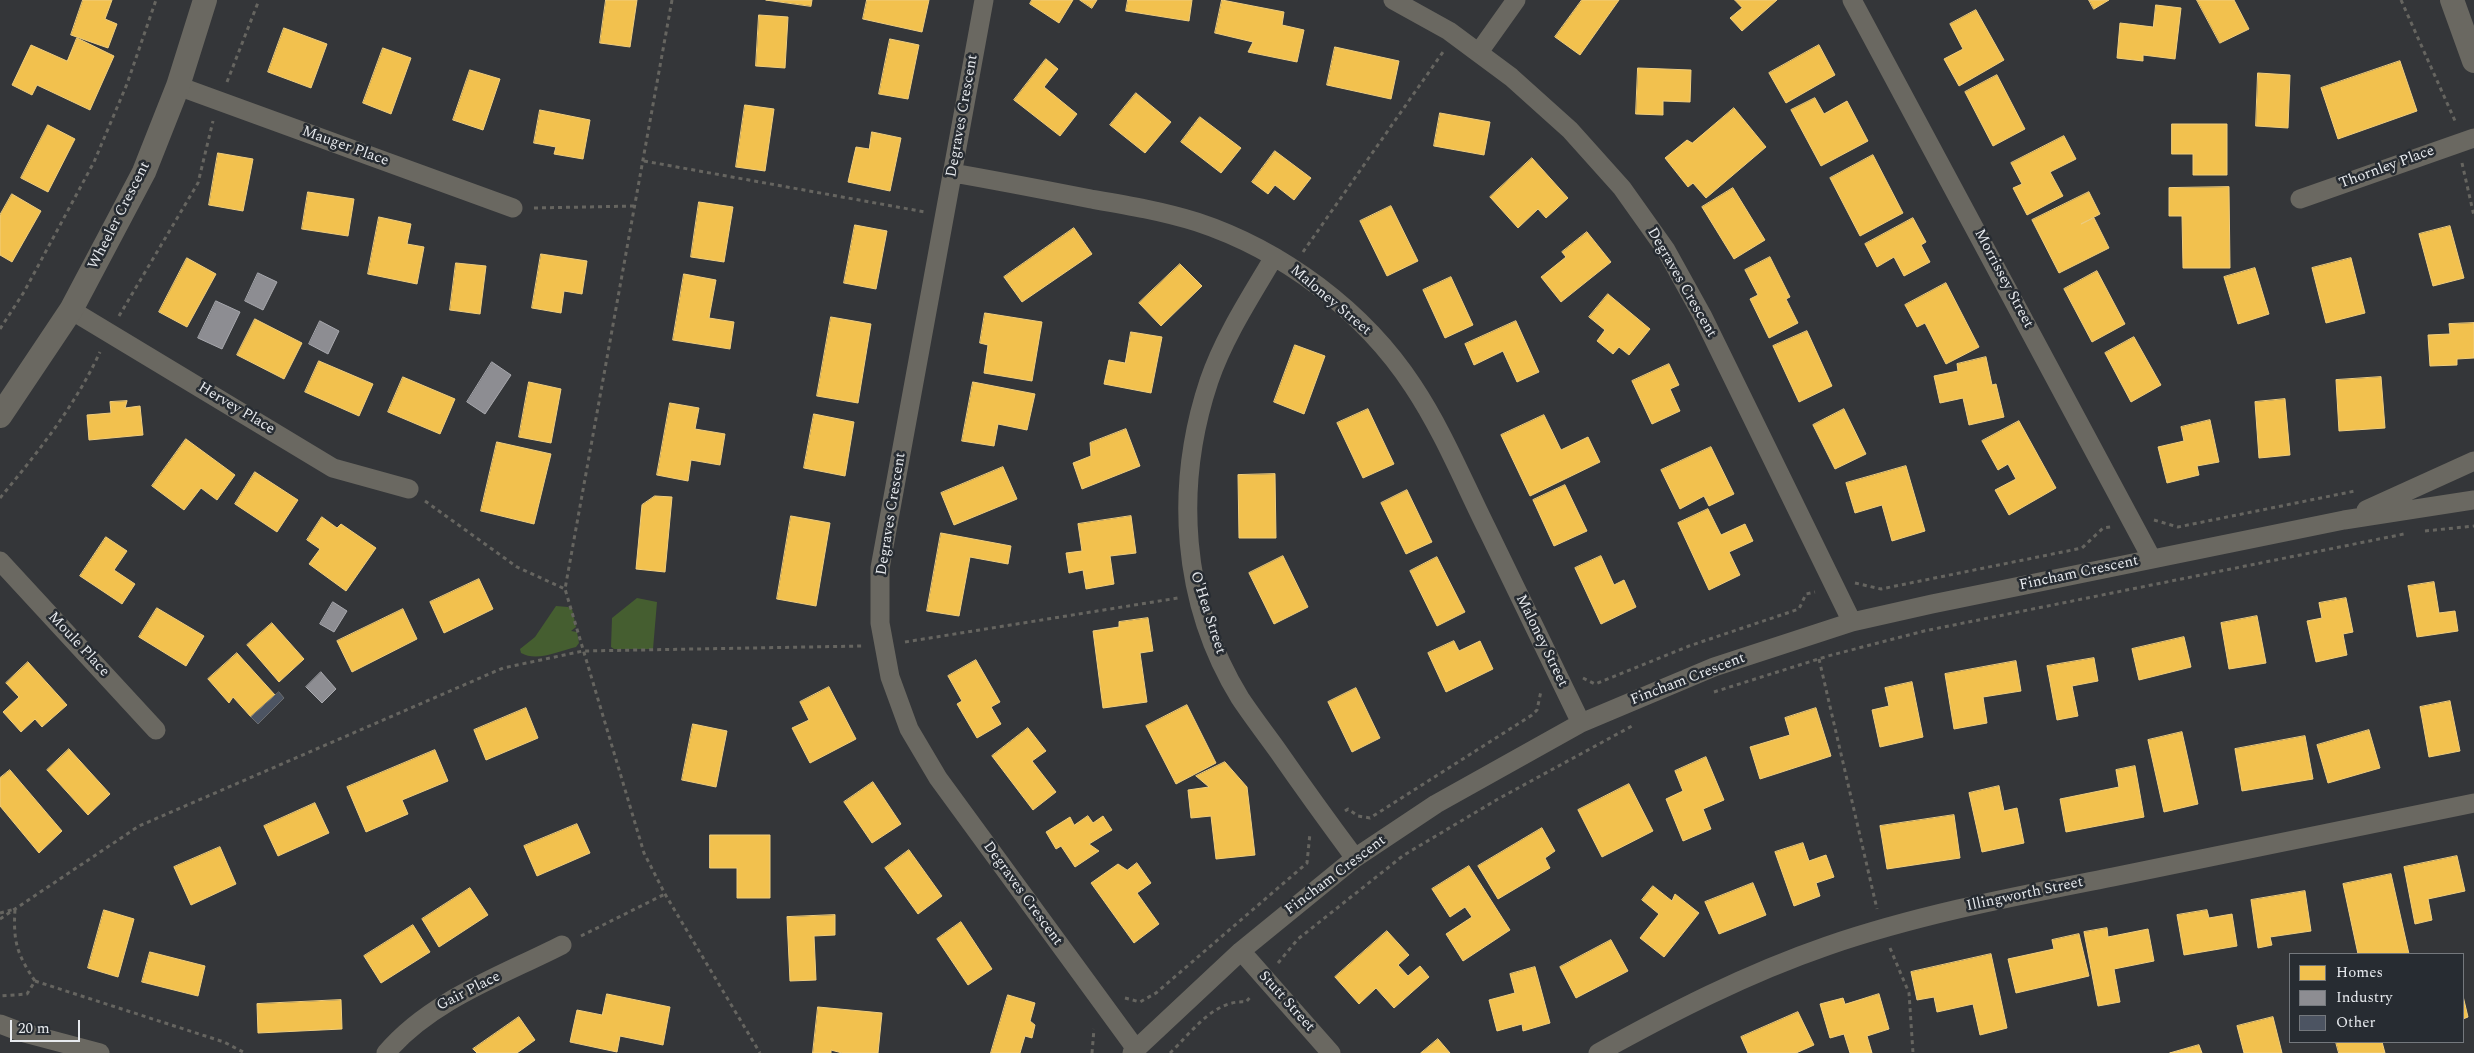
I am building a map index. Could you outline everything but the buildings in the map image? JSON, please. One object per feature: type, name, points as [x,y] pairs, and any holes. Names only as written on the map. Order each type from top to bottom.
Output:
[{"type":"street","name":"Wheeler Crescent","points":[[0,416],[71,310],[144,172],[178,86],[205,0]]},
{"type":"street","name":"Degraves Crescent","points":[[984,0],[880,568],[880,622],[890,677],[909,729],[938,778],[1134,1051]]},
{"type":"street","name":"Degraves Crescent","points":[[1393,0],[1454,35],[1511,77],[1570,130],[1622,188],[1666,250],[1702,315],[1852,622]]},
{"type":"street","points":[[1479,52],[1516,0]]},
{"type":"street","name":"Morrissey Street","points":[[1852,0],[2152,559]]},
{"type":"street","points":[[2452,0],[2474,61]]},
{"type":"street","name":"Mauger Place","points":[[178,86],[513,208]]},
{"type":"street","name":"Thornley Place","points":[[2300,199],[2467,134]]},
{"type":"street","name":"Maloney Street","points":[[952,173],[1140,208],[1197,222],[1250,244],[1274,257],[1292,268],[1352,315],[1374,337],[1413,385],[1442,437],[1581,723]]},
{"type":"street","name":"O'Hea Street","points":[[1274,257],[1236,324],[1210,379],[1193,436],[1186,496],[1190,555],[1198,594],[1213,642],[1240,698],[1355,858]]},
{"type":"street","name":"Hervey Place","points":[[71,310],[333,468],[409,489]]},
{"type":"street","name":"Fincham Crescent","points":[[2344,520],[2474,461]]},
{"type":"street","name":"Fincham Crescent","points":[[1134,1051],[1240,951],[1355,858],[1436,804],[1581,723],[1714,667],[1852,622],[2344,520],[2474,500]]},
{"type":"street","name":"Moule Place","points":[[0,561],[156,730]]},
{"type":"street","name":"Illingworth Street","points":[[1598,1053],[1684,1006],[1730,984],[1826,947],[1882,929],[1978,904],[2474,803]]},
{"type":"street","name":"Gair Place","points":[[386,1053],[401,1036],[435,1009],[562,945]]},
{"type":"street","name":"Stutt Street","points":[[1240,951],[1332,1053]]},
{"type":"street","points":[[0,1024],[21,1032],[100,1053]]},
{"type":"path","points":[[0,329],[24,292],[94,162],[127,84],[156,0]]},
{"type":"path","points":[[223,92],[259,0]]},
{"type":"path","points":[[672,0],[565,589],[644,853],[665,894],[760,1053]]},
{"type":"path","points":[[2401,0],[2467,134]]},
{"type":"path","points":[[1292,268],[1454,35]]},
{"type":"path","points":[[116,321],[198,183],[214,116]]},
{"type":"path","points":[[2460,158],[2474,216]]},
{"type":"path","points":[[644,160],[945,216]]},
{"type":"path","points":[[513,208],[635,206]]},
{"type":"path","points":[[0,498],[43,446],[91,371],[102,350]]},
{"type":"path","points":[[409,489],[518,567],[565,589]]},
{"type":"path","points":[[2158,520],[2178,527],[2358,491]]},
{"type":"path","points":[[2422,531],[2474,526]]},
{"type":"path","points":[[1858,582],[1881,589],[2082,548],[2103,528]]},
{"type":"path","points":[[1706,696],[1820,660],[1924,631],[2414,532]]},
{"type":"path","points":[[0,919],[139,826],[503,668],[583,651],[884,645],[1198,594]]},
{"type":"path","points":[[1576,675],[1594,684],[1689,646],[1799,608],[1806,594]]},
{"type":"path","points":[[1820,660],[1882,929],[1909,993],[1914,1053]]},
{"type":"path","points":[[1348,809],[1358,816],[1370,818],[1532,715],[1537,710],[1542,690]]},
{"type":"path","points":[[1170,1053],[1217,1008],[1236,1001],[1246,1002],[1298,939],[1404,855],[1498,799],[1633,726]]},
{"type":"path","points":[[1126,997],[1140,1002],[1156,993],[1306,863],[1310,847],[1310,833]]},
{"type":"path","points":[[562,945],[665,894]]},
{"type":"path","points":[[0,913],[15,909]]},
{"type":"path","points":[[15,909],[14,932],[20,959],[35,981],[224,1042],[245,1053]]},
{"type":"path","points":[[0,996],[27,994],[35,981]]},
{"type":"path","points":[[1092,1053],[1095,1037],[1094,1023]]},
{"type":"green space","points":[[637,598],[657,602],[653,649],[614,649],[611,647],[612,618]]},
{"type":"green space","points":[[556,606],[572,609],[576,627],[571,631],[577,632],[579,643],[576,647],[548,655],[534,656],[521,653],[520,649],[535,637]]}]
